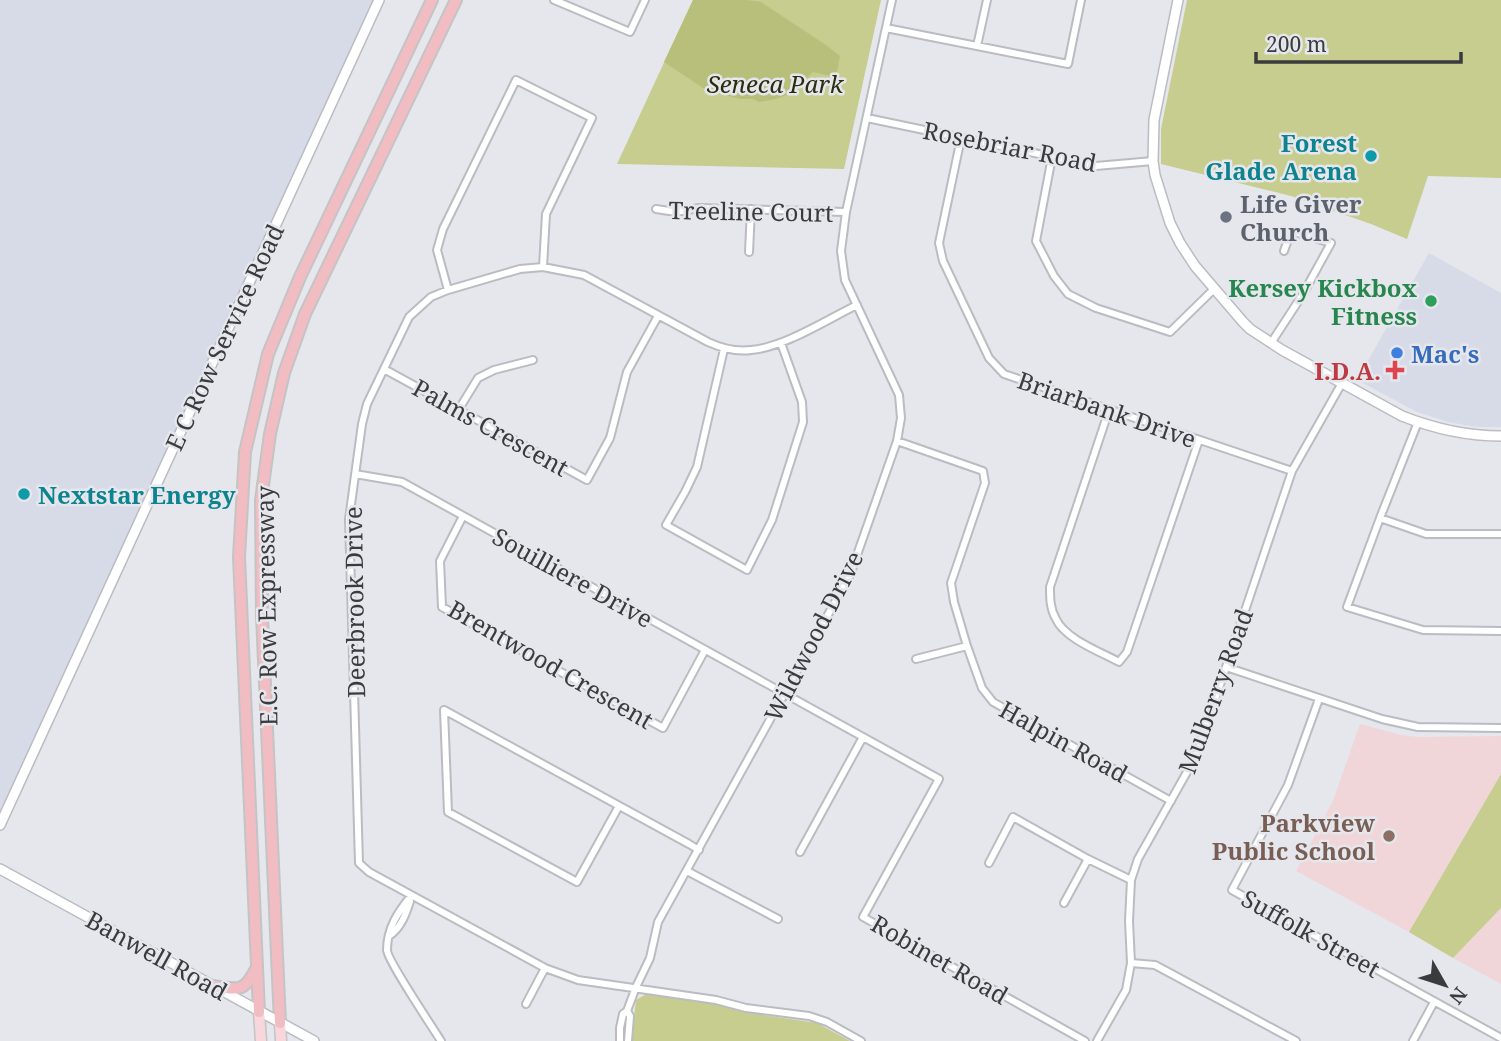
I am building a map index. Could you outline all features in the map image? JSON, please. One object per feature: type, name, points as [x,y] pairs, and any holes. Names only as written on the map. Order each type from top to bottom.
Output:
[{"type":"highway","name":"E.C. Row Expressway","points":[[259,1012],[239,557],[245,452],[268,354],[300,278],[432,0]]},
{"type":"highway","name":"E.C. Row Expressway","points":[[280,1023],[262,616],[261,500],[270,434],[284,373],[305,314],[456,0]]},
{"type":"highway","points":[[212,986],[234,989],[243,987],[257,966]]},
{"type":"main road","name":"E.C. Row Expressway","points":[[259,1012],[261,1041]]},
{"type":"main road","name":"E.C. Row Expressway","points":[[280,1023],[281,1041]]},
{"type":"street","points":[[554,0],[629,32],[645,0]]},
{"type":"street","name":"Wildwood Drive","points":[[620,1041],[623,1014],[627,1011],[650,958],[658,922],[850,575],[897,441],[901,418],[899,395],[845,280],[841,251],[846,212],[891,0]]},
{"type":"street","points":[[977,46],[986,0]]},
{"type":"street","points":[[886,28],[1068,64],[1081,0]]},
{"type":"street","points":[[1178,0],[1154,120],[1153,162],[1170,223],[1195,266],[1250,328],[1342,383],[1418,422],[1452,432],[1501,436]]},
{"type":"street","name":"E C Row Service Road","points":[[0,825],[379,1]]},
{"type":"street","points":[[448,290],[437,250],[443,229],[516,80],[592,118],[546,214],[543,267]]},
{"type":"street","name":"Rosebriar Road","points":[[867,118],[1097,166],[1153,162]]},
{"type":"street","name":"Briarbank Drive","points":[[961,138],[939,243],[943,261],[989,358],[1004,374],[1292,471]]},
{"type":"street","points":[[1052,158],[1036,241],[1054,276],[1068,294],[1096,307],[1170,332],[1214,289]]},
{"type":"street","name":"Treeline Court","points":[[656,209],[676,212],[699,208],[846,212]]},
{"type":"street","points":[[749,252],[751,209]]},
{"type":"street","points":[[1271,343],[1303,294],[1331,243],[1291,231],[1284,251]]},
{"type":"street","name":"Deerbrook Drive","points":[[411,895],[369,872],[359,863],[349,519],[367,404],[409,317],[431,297],[448,290],[520,269],[543,267],[584,275],[723,349],[750,350],[781,343],[857,305]]},
{"type":"street","name":"Palms Crescent","points":[[384,369],[587,480],[610,438],[627,372],[658,316]]},
{"type":"street","points":[[723,349],[698,467],[666,524],[747,570],[772,520],[803,422],[802,402],[781,343]]},
{"type":"street","points":[[459,409],[478,378],[494,370],[533,359]]},
{"type":"street","name":"Mulberry Road","points":[[1097,1041],[1126,989],[1131,963],[1131,880],[1138,859],[1196,756],[1292,471],[1342,383]]},
{"type":"street","points":[[1109,410],[1050,587],[1051,606],[1056,621],[1066,633],[1119,662],[1127,652],[1199,440]]},
{"type":"street","points":[[1418,422],[1347,607],[1423,630],[1501,631]]},
{"type":"street","name":"Halpin Road","points":[[897,441],[983,471],[985,483],[951,583],[954,602],[982,688],[993,702],[1171,801]]},
{"type":"street","name":"Souilliere Drive","points":[[355,474],[402,482],[785,694]]},
{"type":"street","name":"Brentwood Crescent","points":[[463,516],[440,561],[442,607],[663,728],[705,650]]},
{"type":"street","points":[[1380,518],[1426,534],[1501,534]]},
{"type":"street","points":[[916,659],[967,646]]},
{"type":"street","points":[[1226,667],[1382,719],[1418,727],[1501,728]]},
{"type":"street","name":"Robinet Road","points":[[785,694],[939,779],[863,918],[1085,1041]]},
{"type":"street","name":"Suffolk Street","points":[[1319,699],[1288,785],[1232,890],[1501,1038]]},
{"type":"street","points":[[619,806],[577,882],[448,812],[444,710],[619,806],[699,850]]},
{"type":"street","points":[[800,852],[863,737]]},
{"type":"street","points":[[989,863],[1013,817],[1131,880]]},
{"type":"street","points":[[1064,903],[1088,859]]},
{"type":"street","name":"Banwell Road","points":[[0,869],[314,1041]]},
{"type":"street","points":[[687,871],[778,919]]},
{"type":"street","points":[[441,1041],[387,953],[389,936],[396,931],[406,913],[411,895],[545,968],[578,980],[809,1016],[827,1022],[861,1041]]},
{"type":"street","points":[[1131,963],[1155,965],[1296,1041]]},
{"type":"street","points":[[526,1004],[545,968]]},
{"type":"street","points":[[1413,1041],[1434,1002]]},
{"type":"street","points":[[627,1011],[630,1016],[628,1041]]},
{"type":"shaded area","points":[[0,0],[376,0],[0,816]]},
{"type":"shaded area","points":[[1429,253],[1501,293],[1501,427],[1477,427],[1448,422],[1417,412],[1357,380]]},
{"type":"shaded area","name":"Parkview Public School","points":[[1360,724],[1419,737],[1501,736],[1501,774],[1409,932],[1296,871],[1333,801]]},
{"type":"shaded area","points":[[1501,908],[1501,984],[1453,958]]},
{"type":"green space","name":"Seneca Park","points":[[693,0],[881,0],[844,169],[617,164]]},
{"type":"green space","points":[[693,0],[761,2],[840,56],[836,77],[813,72],[789,93],[777,99],[759,102],[706,90],[664,62]]},
{"type":"green space","points":[[1187,0],[1501,0],[1501,178],[1428,176],[1407,239],[1291,196],[1161,164],[1161,129]]},
{"type":"green space","points":[[1501,774],[1501,908],[1453,958],[1409,932]]},
{"type":"green space","points":[[648,993],[817,1023],[850,1041],[631,1041],[636,1000]]},
{"type":"place","name":"Forest Glade Arena","points":[[1371,156]]},
{"type":"place","name":"Life Giver Church","points":[[1226,217]]},
{"type":"place","name":"Kersey Kickbox Fitness","points":[[1431,301]]},
{"type":"place","name":"Mac's","points":[[1397,353]]},
{"type":"place","name":"I.D.A.","points":[[1395,370]]},
{"type":"place","name":"Nextstar Energy","points":[[24,494]]},
{"type":"place","name":"Parkview Public School","points":[[1389,836]]}]
